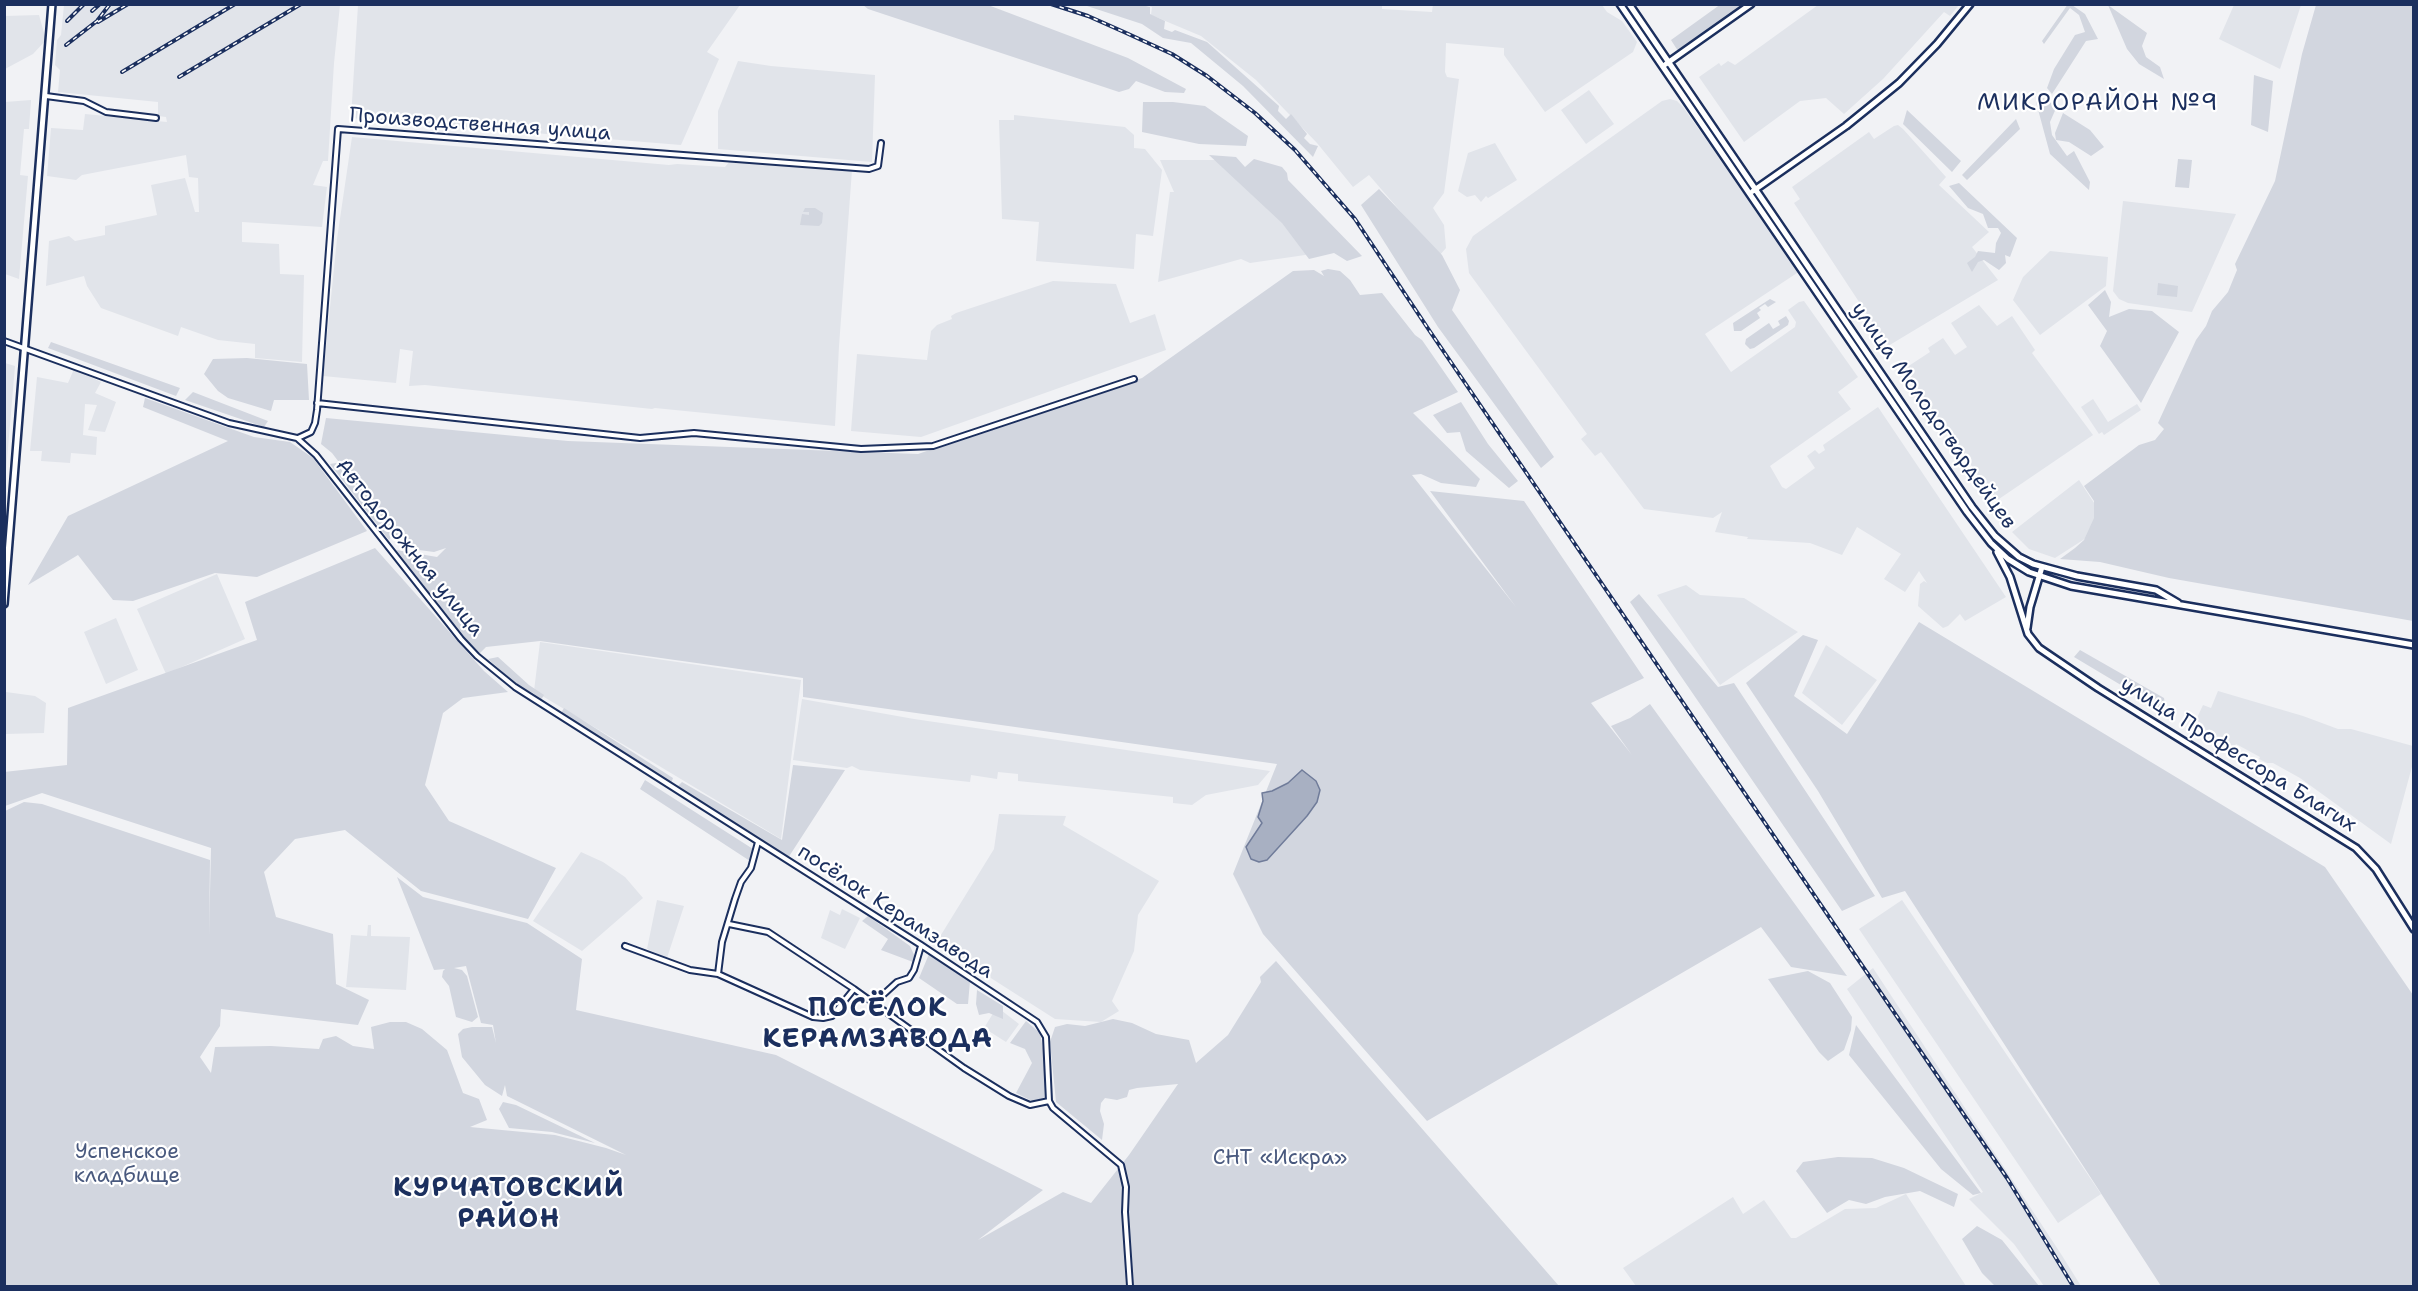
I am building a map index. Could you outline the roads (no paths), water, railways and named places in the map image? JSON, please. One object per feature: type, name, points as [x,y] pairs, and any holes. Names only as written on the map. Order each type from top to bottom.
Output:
[{"type":"main road","points":[[4,604],[52,4]]},
{"type":"main road","name":"улица Молодогвардейцев","points":[[1620,4],[1828,302],[1967,512],[1991,543],[2015,565],[2040,576],[2071,586],[2182,605]]},
{"type":"main road","name":"улица Молодогвардейцев","points":[[1629,4],[1752,192]]},
{"type":"main road","points":[[1662,67],[1751,4]]},
{"type":"main road","points":[[1752,192],[1846,126],[1899,83],[1937,44],[1970,4]]},
{"type":"main road","points":[[1648,46],[1654,41]]},
{"type":"main road","name":"улица Молодогвардейцев","points":[[1875,371],[1983,522],[2019,557],[2042,567],[2077,576],[2156,590],[2182,605]]},
{"type":"main road","name":"улица Профессора Благих","points":[[1991,543],[2010,577],[2027,630],[2039,648],[2059,663],[2356,848],[2376,869],[2414,929]]},
{"type":"main road","points":[[2027,630],[2030,607],[2042,567]]},
{"type":"main road","points":[[2182,605],[2414,645]]},
{"type":"street","points":[[46,96],[84,101],[106,112],[156,118]]},
{"type":"street","name":"Производственная улица","points":[[297,438],[310,432],[315,423],[338,129],[869,169],[878,166],[881,142]]},
{"type":"street","points":[[4,340],[230,423],[297,438]]},
{"type":"street","points":[[317,403],[640,438],[704,433],[831,447],[872,449],[933,446],[1134,379]]},
{"type":"street","name":"Автодорожная улица","points":[[297,438],[316,455],[461,639],[477,656],[535,701],[758,842]]},
{"type":"street","points":[[4,524],[11,520]]},
{"type":"street","points":[[718,974],[722,942],[741,882],[751,868],[758,842]]},
{"type":"street","name":"посёлок Керамзавода","points":[[758,842],[921,945],[1042,1027],[1046,1037],[1049,1101]]},
{"type":"street","points":[[729,924],[768,933],[854,989],[964,1068],[1009,1096],[1030,1105],[1049,1101],[1053,1108],[1121,1166],[1126,1188],[1125,1212],[1130,1287]]},
{"type":"street","points":[[873,1004],[897,982],[909,978],[914,970],[921,945]]},
{"type":"street","points":[[625,946],[690,970],[718,974],[813,1017],[832,1016],[854,989]]},
{"type":"water","points":[[1302,770],[1316,781],[1320,790],[1317,802],[1267,860],[1259,862],[1251,859],[1246,847],[1262,823],[1258,817],[1263,801],[1262,793],[1288,783]]},
{"type":"railway","points":[[67,21],[84,4]]},
{"type":"railway","points":[[92,11],[100,4]]},
{"type":"railway","points":[[66,45],[97,21],[110,4]]},
{"type":"railway","points":[[98,22],[128,4]]},
{"type":"railway","points":[[122,72],[235,4]]},
{"type":"railway","points":[[179,77],[301,4]]},
{"type":"railway","points":[[1051,4],[1088,16],[1172,54],[1207,76],[1255,113],[1295,150],[1355,219],[2007,1178],[2073,1286]]},
{"type":"district","name":"МИКРОРАЙОН №9","points":[[2098,104]]},
{"type":"district","name":"ПОСЁЛОК КЕРАМЗАВОДА","points":[[878,1024]]},
{"type":"district","name":"КУРЧАТОВСКИЙ РАЙОН","points":[[509,1204]]},
{"type":"park label","name":"СНТ «Искра»","points":[[1280,1159]]},
{"type":"park label","name":"Успенское кладбище","points":[[127,1165]]}]
